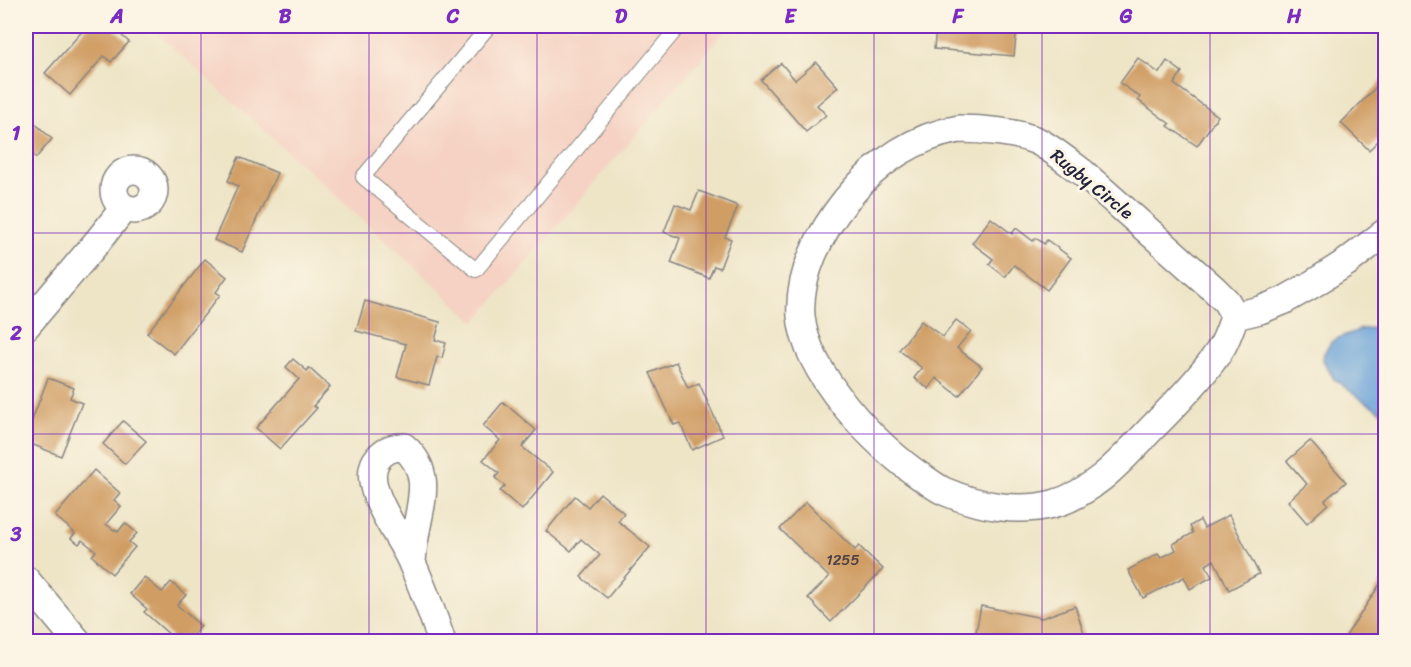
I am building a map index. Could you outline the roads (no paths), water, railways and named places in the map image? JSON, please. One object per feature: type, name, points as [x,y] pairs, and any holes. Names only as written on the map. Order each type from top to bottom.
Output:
[{"type":"street","name":"Rugby Circle","points":[[968,129],[1035,140],[1060,155],[1206,281],[1226,301],[1235,316],[1223,345],[1201,374],[1160,420],[1098,480],[1078,494],[1053,504],[1001,507],[976,503],[944,491],[914,472],[887,450],[848,409],[827,381],[810,350],[801,315],[802,296],[812,255],[835,213],[851,193],[890,158],[913,144],[939,132],[968,129]]},
{"type":"street","points":[[26,326],[123,208]]},
{"type":"street","points":[[1235,316],[1260,310],[1302,290],[1347,262],[1386,232]]},
{"type":"street","points":[[412,561],[442,642]]},
{"type":"street","points":[[26,580],[78,642]]},
{"type":"lane","points":[[489,26],[363,177],[476,270],[679,26]]},
{"type":"water","points":[[1385,297],[1385,414],[1334,379],[1323,360],[1324,353],[1332,341],[1362,329],[1381,327],[1381,311]]}]
